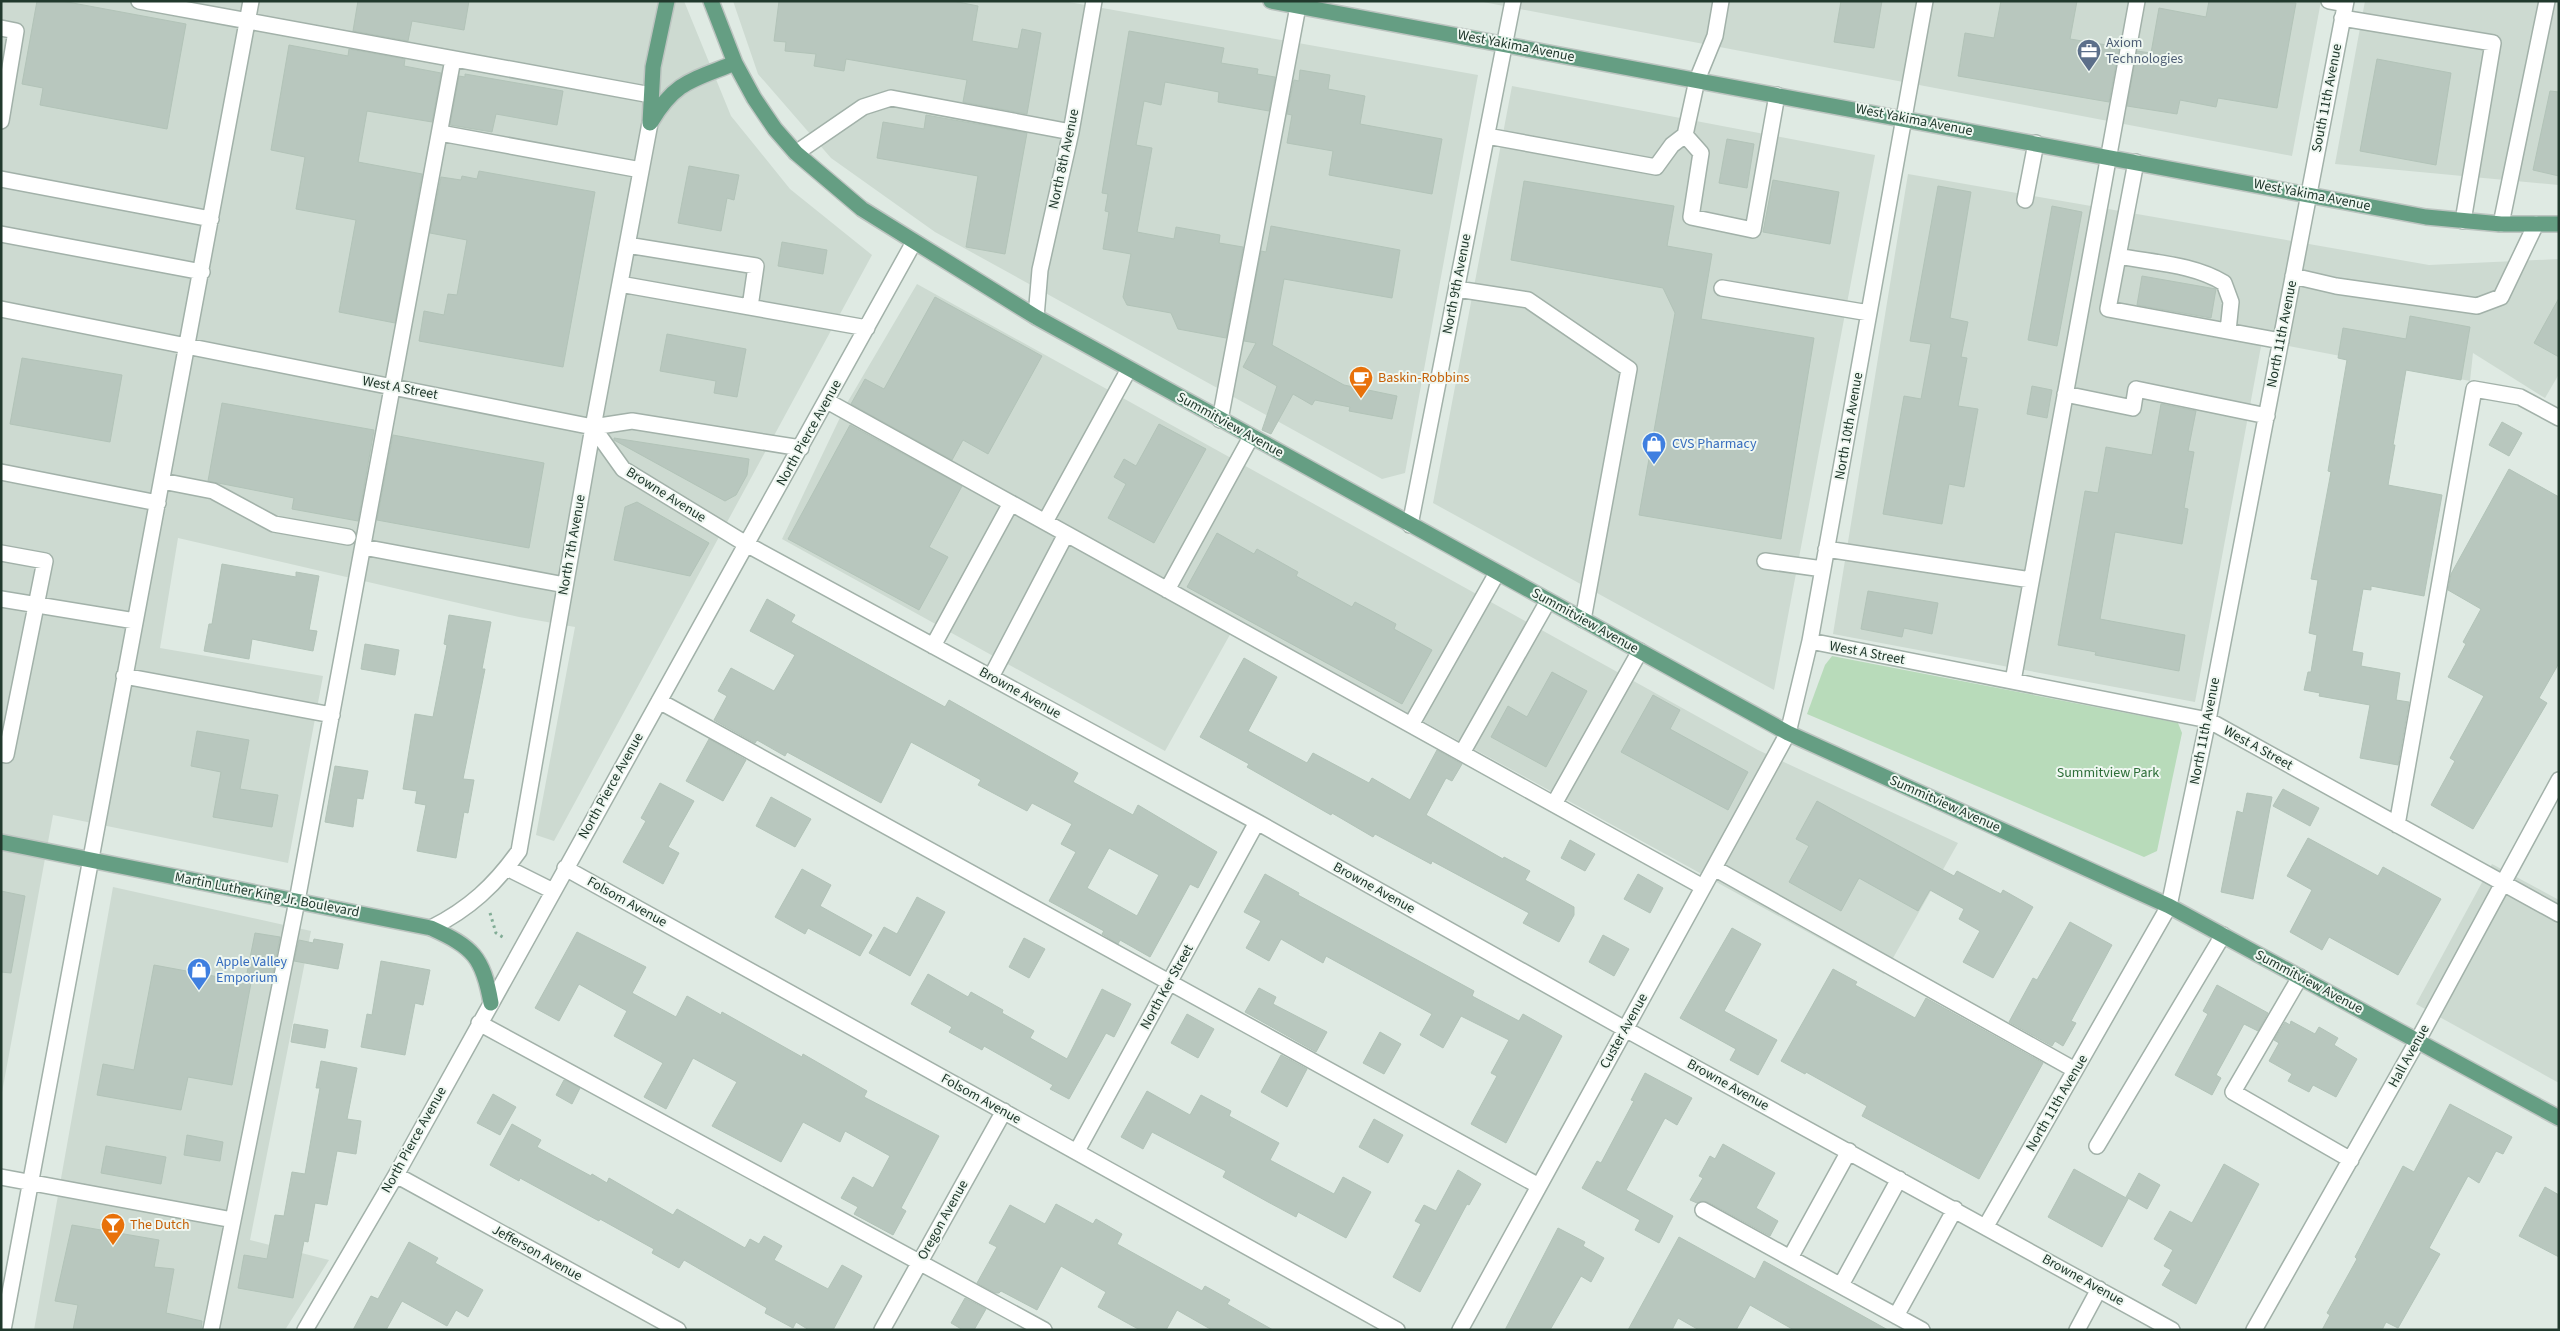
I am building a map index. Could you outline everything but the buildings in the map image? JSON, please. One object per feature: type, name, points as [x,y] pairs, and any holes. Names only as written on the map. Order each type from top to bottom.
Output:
[{"type":"main road","points":[[650,123],[653,67],[667,1]]},
{"type":"main road","name":"Summitview Avenue","points":[[711,1],[735,62],[775,128],[796,153],[862,209],[1036,317],[1788,733],[2169,906],[2559,1118]]},
{"type":"main road","name":"West Yakima Avenue","points":[[1272,1],[1299,4],[2426,217],[2501,224],[2559,224]]},
{"type":"main road","points":[[650,123],[669,95],[682,85],[735,62]]},
{"type":"main road","name":"Martin Luther King Jr. Boulevard","points":[[1,842],[431,928],[455,938],[473,951],[486,976],[491,1003]]},
{"type":"street","points":[[139,1],[651,95]]},
{"type":"street","points":[[3,1330],[89,860],[202,272],[251,1]]},
{"type":"street","name":"North 8th Avenue","points":[[1036,317],[1040,270],[1071,132],[1094,1]]},
{"type":"street","name":"North 9th Avenue","points":[[1410,525],[1513,1]]},
{"type":"street","points":[[1487,136],[1656,168],[1672,145],[1685,135],[1697,80],[1715,36],[1721,1]]},
{"type":"street","name":"North 10th Avenue","points":[[1788,733],[1810,641],[1925,1]]},
{"type":"street","points":[[2012,682],[2137,1]]},
{"type":"street","points":[[2329,1],[2344,8],[2493,43],[2463,221]]},
{"type":"street","points":[[2501,224],[2547,1]]},
{"type":"street","points":[[1220,420],[1299,4]]},
{"type":"street","name":"South 11th Avenue","points":[[2309,194],[2344,8]]},
{"type":"street","points":[[1,28],[16,31],[1,122]]},
{"type":"street","points":[[211,1330],[297,901],[453,59]]},
{"type":"street","points":[[1685,135],[1701,153],[1691,217],[1753,230],[1777,95]]},
{"type":"street","points":[[796,153],[863,107],[890,98],[1071,132]]},
{"type":"street","name":"North 7th Avenue","points":[[431,928],[454,916],[486,893],[519,851],[593,427],[650,123]]},
{"type":"street","points":[[440,133],[641,170]]},
{"type":"street","points":[[2025,200],[2036,143]]},
{"type":"street","points":[[2136,162],[2108,309],[2281,341]]},
{"type":"street","points":[[1,179],[211,219]]},
{"type":"street","name":"North 11th Avenue","points":[[1986,1226],[2169,906],[2208,720],[2309,194]]},
{"type":"street","points":[[2293,276],[2336,286],[2478,306],[2501,297],[2536,224]]},
{"type":"street","points":[[1,234],[202,272]]},
{"type":"street","name":"North Pierce Avenue","points":[[305,1330],[396,1175],[479,1022],[801,448],[914,242]]},
{"type":"street","points":[[627,245],[756,266],[750,307]]},
{"type":"street","points":[[2118,256],[2188,269],[2211,275],[2224,283],[2230,302],[2228,331]]},
{"type":"street","points":[[620,284],[867,328]]},
{"type":"street","points":[[1722,288],[1869,313]]},
{"type":"street","points":[[1457,289],[1528,300],[1629,369],[1582,620]]},
{"type":"street","name":"West A Street","points":[[1,310],[593,427],[632,420],[801,448]]},
{"type":"street","points":[[1045,522],[1129,369]]},
{"type":"street","points":[[2065,394],[2133,408],[2136,389],[2267,416]]},
{"type":"street","points":[[2397,825],[2474,389],[2520,397],[2559,418]]},
{"type":"street","points":[[826,401],[1703,887]]},
{"type":"street","name":"Browne Avenue","points":[[593,427],[623,469],[746,544],[1256,822],[1625,1029],[2172,1330]]},
{"type":"street","points":[[1167,590],[1251,436]]},
{"type":"street","points":[[1,472],[158,503]]},
{"type":"street","points":[[162,481],[213,491],[274,524],[348,538]]},
{"type":"street","points":[[933,646],[1011,503]]},
{"type":"street","points":[[991,677],[1066,534]]},
{"type":"street","points":[[363,547],[565,586]]},
{"type":"street","points":[[1826,549],[2031,580]]},
{"type":"street","points":[[1,553],[45,562],[6,755],[1,754]]},
{"type":"street","points":[[1765,561],[1823,569]]},
{"type":"street","points":[[1411,725],[1497,573]]},
{"type":"street","points":[[1,599],[135,621]]},
{"type":"street","points":[[1462,753],[1548,601]]},
{"type":"street","name":"West A Street","points":[[1810,641],[2208,720],[2559,914]]},
{"type":"street","points":[[1554,804],[1640,651]]},
{"type":"street","points":[[124,676],[332,715]]},
{"type":"street","points":[[659,701],[1539,1186]]},
{"type":"street","name":"Custer Avenue","points":[[1460,1330],[1788,733]]},
{"type":"street","name":"Hall Avenue","points":[[2254,1330],[2418,1040],[2559,780]]},
{"type":"street","name":"North Ker Street","points":[[1077,1151],[1256,822]]},
{"type":"street","points":[[507,868],[552,891]]},
{"type":"street","name":"Folsom Avenue","points":[[565,868],[1396,1330]]},
{"type":"street","points":[[1714,868],[2075,1070]]},
{"type":"street","points":[[2098,1146],[2223,935]]},
{"type":"street","points":[[2300,977],[2234,1092],[2351,1160]]},
{"type":"street","points":[[479,1022],[1044,1330]]},
{"type":"street","name":"Oregon Avenue","points":[[882,1330],[1004,1111]]},
{"type":"street","points":[[1790,1258],[1849,1151]]},
{"type":"street","name":"Jefferson Avenue","points":[[396,1175],[678,1330]]},
{"type":"street","points":[[1,1177],[233,1220]]},
{"type":"street","points":[[1841,1285],[1899,1179]]},
{"type":"street","points":[[1703,1210],[1922,1330]]},
{"type":"street","points":[[1896,1316],[1954,1210]]},
{"type":"street","points":[[2077,1330],[2099,1289]]},
{"type":"path","points":[[490,913],[496,933],[512,942]]},
{"type":"shaded area","points":[[1,1],[684,1],[731,116],[790,189],[872,255],[554,841],[536,835],[575,627],[519,617],[178,538],[160,648],[323,676],[288,863],[53,815],[1,1098]]},
{"type":"shaded area","points":[[733,1],[1063,1],[1478,75],[1405,473],[1382,479],[935,232],[831,158],[758,74]]},
{"type":"shaded area","points":[[1478,1],[2321,1],[2292,156]]},
{"type":"shaded area","points":[[2365,1],[2559,1],[2559,185],[2335,164]]},
{"type":"shaded area","points":[[1512,86],[1875,155],[1774,690],[1433,503]]},
{"type":"shaded area","points":[[1908,174],[2429,265],[2559,259],[2559,374],[2545,398],[2473,353],[2470,381],[2262,341],[2195,702],[1833,634]]},
{"type":"shaded area","points":[[917,284],[1758,750],[1958,843],[1884,974],[1184,590],[1178,601],[1232,631],[1165,751],[782,539],[847,403]]},
{"type":"shaded area","points":[[2492,864],[2559,900],[2559,1083],[2416,1004]]},
{"type":"shaded area","points":[[113,887],[311,931],[250,1240],[329,1260],[285,1330],[34,1330]]},
{"type":"green space","name":"Summitview Park","points":[[1832,656],[2178,723],[2182,733],[2157,851],[2144,857],[1807,714],[1825,665]]},
{"type":"place","name":"Axiom Technologies","points":[[2089,72]]},
{"type":"place","name":"Baskin-Robbins","points":[[1361,399]]},
{"type":"place","name":"CVS Pharmacy","points":[[1654,465]]},
{"type":"place","name":"Apple Valley Emporium","points":[[199,991]]},
{"type":"place","name":"The Dutch","points":[[113,1246]]}]
